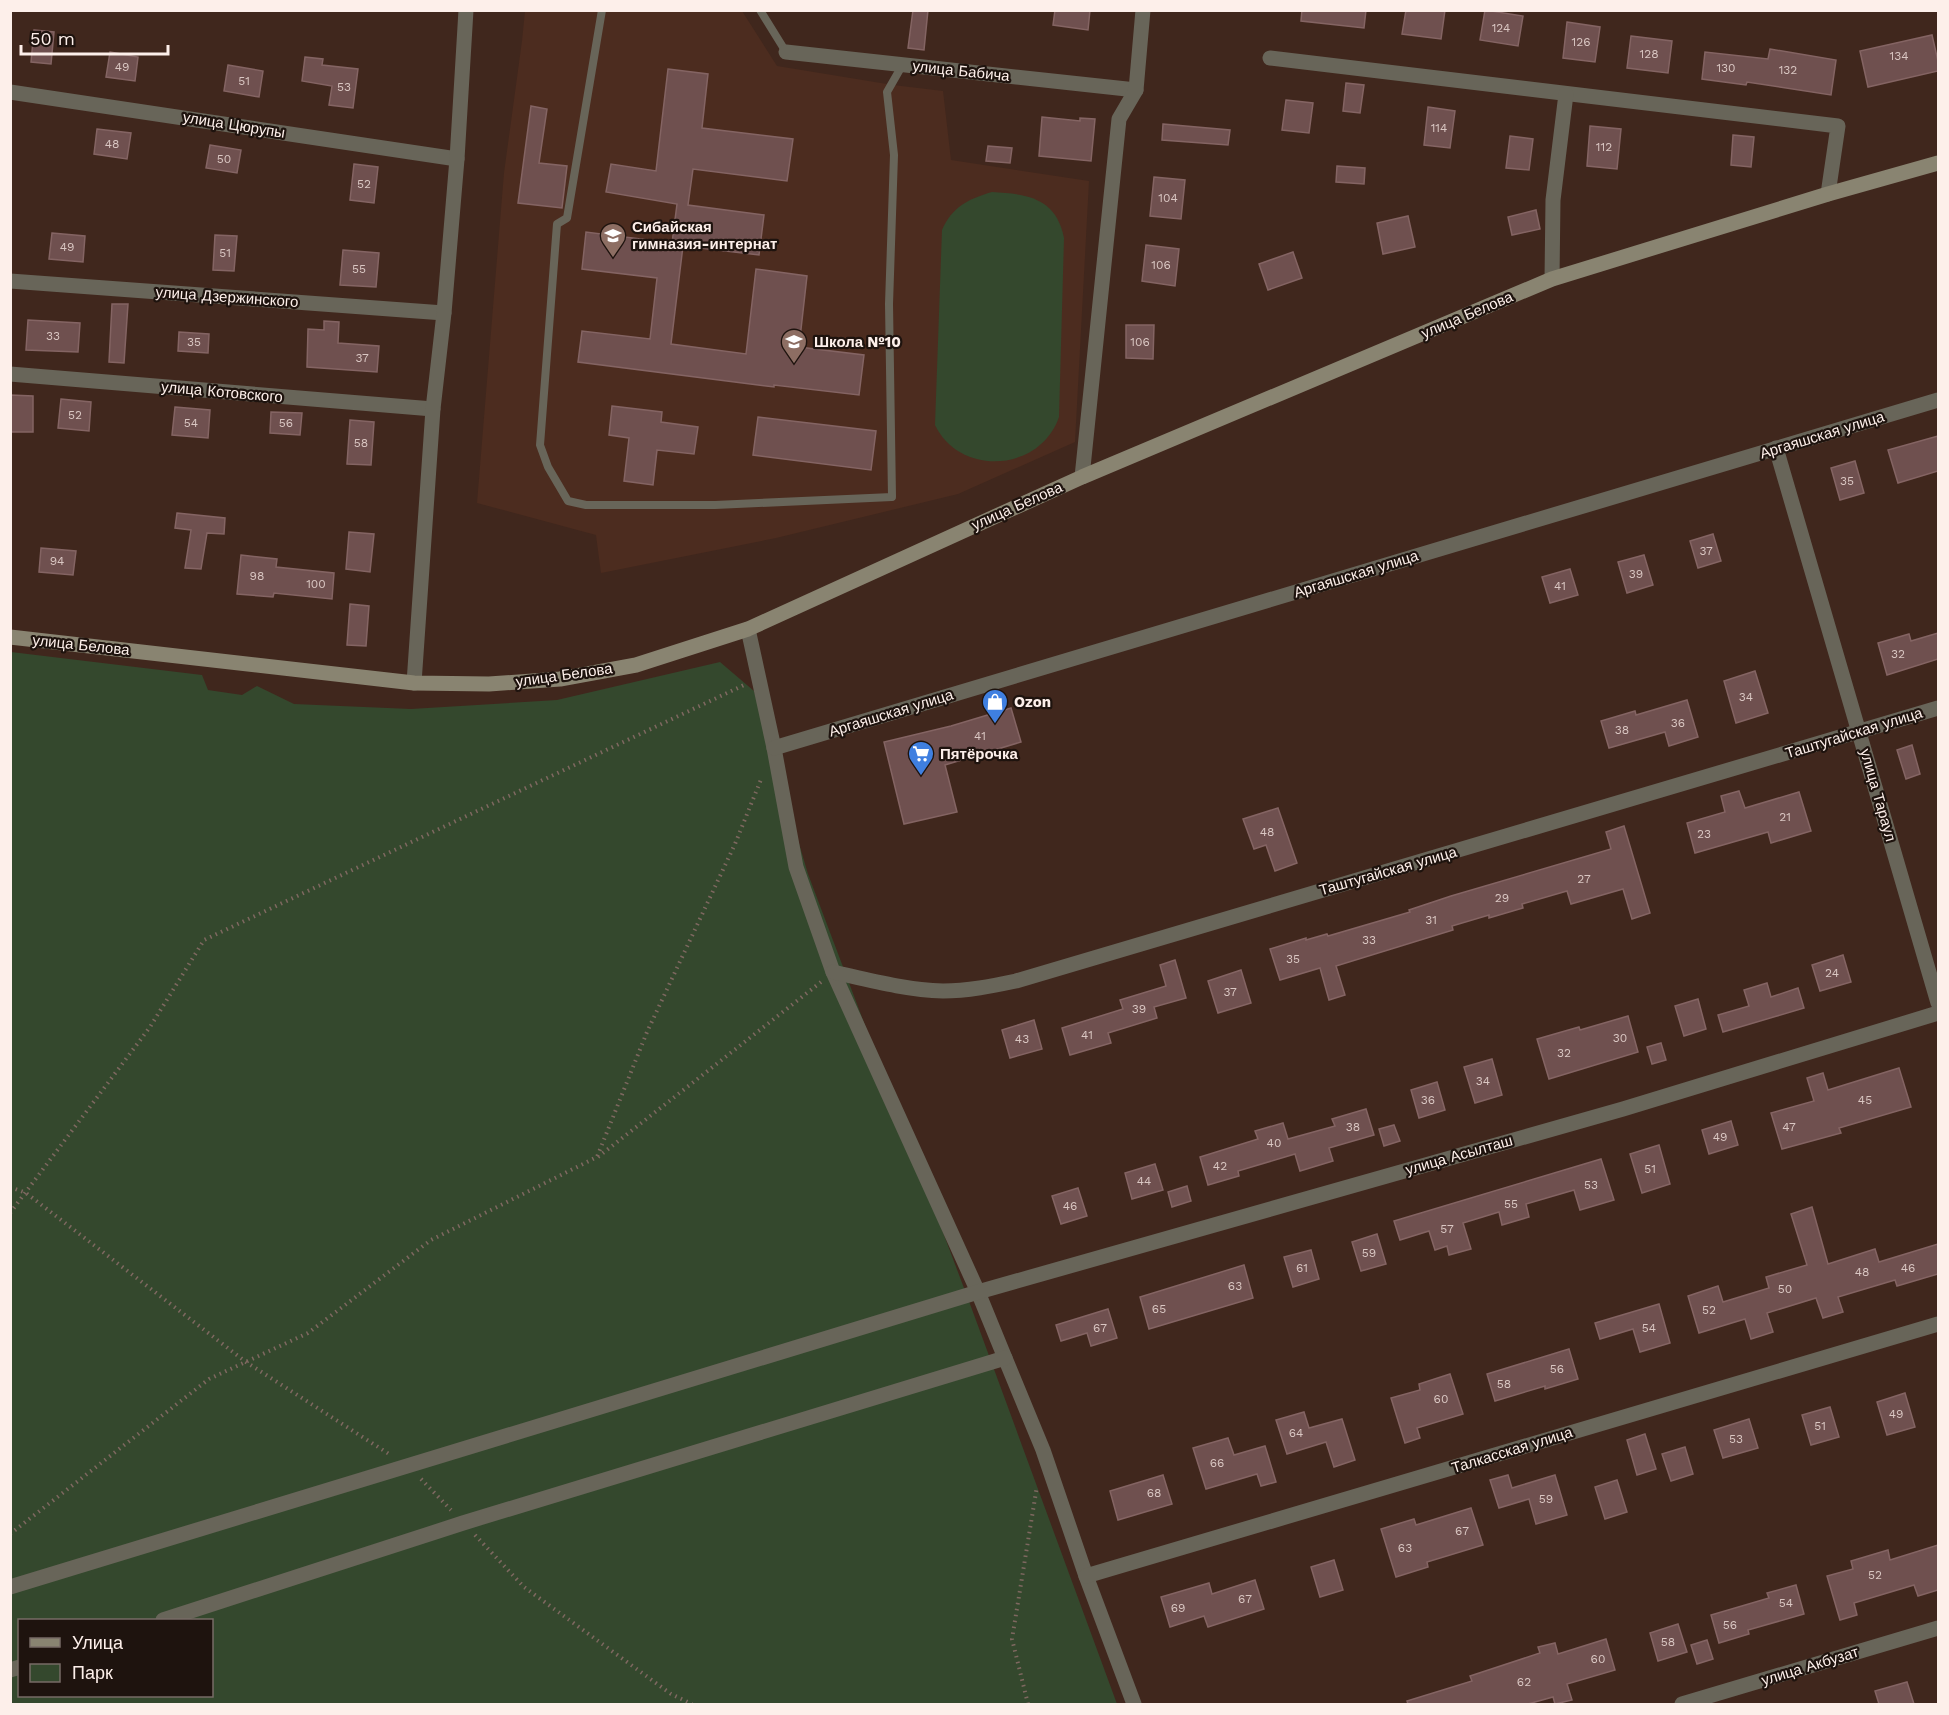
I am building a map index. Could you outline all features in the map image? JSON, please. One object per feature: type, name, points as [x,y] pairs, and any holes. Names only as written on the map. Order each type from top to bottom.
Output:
[{"type":"main road","name":"улица Белова","points":[[10,637],[414,683],[489,684],[560,679],[636,665],[748,629],[1082,477],[1552,279],[1828,194],[1938,163]]},
{"type":"street","points":[[414,683],[433,410],[457,159],[466,10]]},
{"type":"street","name":"улица Белова","points":[[1082,477],[1119,119],[1136,90],[1143,10]]},
{"type":"street","name":"улица Бабича","points":[[786,52],[1136,90]]},
{"type":"street","points":[[1270,58],[1838,126],[1828,194]]},
{"type":"street","name":"улица Цюрупы","points":[[10,92],[457,159]]},
{"type":"street","points":[[1552,279],[1552,200],[1566,93]]},
{"type":"street","name":"улица Дзержинского","points":[[10,281],[444,312]]},
{"type":"street","name":"улица Котовского","points":[[10,374],[433,410]]},
{"type":"street","name":"Аргаяшская улица","points":[[774,748],[1938,400]]},
{"type":"street","name":"улица Тараул","points":[[1776,448],[1938,1003]]},
{"type":"street","points":[[748,629],[774,748],[796,867],[833,972],[978,1292],[1043,1450],[1086,1576],[1134,1704]]},
{"type":"street","name":"Таштугайская улица","points":[[833,972],[899,987],[943,991],[980,988],[1017,981],[1938,708]]},
{"type":"street","name":"улица Асылташ","points":[[10,1587],[978,1292],[1623,1109],[1938,1013]]},
{"type":"street","name":"Талкасская улица","points":[[1086,1576],[1938,1324]]},
{"type":"street","points":[[166,1619],[463,1523],[1005,1358]]},
{"type":"street","name":"улица Акбузат","points":[[1682,1704],[1938,1628]]},
{"type":"lane","points":[[602,10],[567,218],[557,224],[540,445],[548,468],[568,501],[586,505],[715,505],[892,497],[889,304],[894,155],[887,92],[903,64]]},
{"type":"lane","points":[[760,10],[786,52]]},
{"type":"path","points":[[10,1213],[150,1027],[204,940],[759,678]]},
{"type":"path","points":[[597,1157],[647,1032],[735,844],[774,748]]},
{"type":"path","points":[[10,1534],[209,1379],[308,1333],[431,1240],[597,1157],[833,972]]},
{"type":"path","points":[[10,1187],[26,1193],[246,1362],[407,1466],[524,1587],[671,1694],[692,1704]]},
{"type":"path","points":[[1028,1704],[1012,1639],[1037,1485]]},
{"type":"shaded area","points":[[525,11],[742,11],[777,66],[943,91],[951,160],[1089,181],[1075,442],[958,494],[776,538],[601,573],[596,535],[477,503],[504,173]]},
{"type":"green space","points":[[992,192],[1017,194],[1047,206],[1060,225],[1064,238],[1059,417],[1049,435],[1035,449],[1018,457],[999,461],[980,460],[962,453],[947,442],[935,425],[942,230],[951,215],[962,205]]},
{"type":"green space","points":[[11,652],[202,675],[208,690],[242,695],[257,686],[294,704],[411,709],[557,700],[720,662],[754,691],[808,874],[1117,1704],[11,1704]]},
{"type":"building","points":[[913,10],[928,10],[924,50],[908,48]]},
{"type":"building","points":[[1055,10],[1090,10],[1088,30],[1053,25]]},
{"type":"building","points":[[1302,10],[1366,10],[1364,28],[1301,21]]},
{"type":"building","points":[[1406,10],[1445,10],[1441,39],[1402,34]]},
{"type":"building","points":[[1485,10],[1523,16],[1518,46],[1480,40]]},
{"type":"building","points":[[1567,22],[1600,27],[1595,62],[1563,58]]},
{"type":"building","points":[[34,30],[54,32],[51,64],[31,62]]},
{"type":"building","points":[[1932,35],[1938,71],[1868,87],[1860,51]]},
{"type":"building","points":[[1631,36],[1672,41],[1668,73],[1627,68]]},
{"type":"building","points":[[1770,49],[1836,60],[1831,95],[1747,82],[1746,85],[1702,79],[1705,52],[1768,59]]},
{"type":"building","points":[[110,52],[138,57],[135,81],[106,77]]},
{"type":"building","points":[[305,57],[323,59],[322,65],[358,69],[353,108],[329,105],[332,86],[302,81]]},
{"type":"building","points":[[228,65],[263,71],[259,97],[224,91]]},
{"type":"building","points":[[668,69],[708,74],[702,128],[793,139],[787,181],[693,169],[688,205],[764,215],[759,255],[683,246],[671,344],[746,354],[756,269],[807,276],[799,347],[864,355],[859,395],[774,385],[774,387],[578,362],[582,331],[650,339],[657,278],[582,269],[586,232],[672,243],[677,204],[606,192],[611,164],[656,171]]},
{"type":"building","points":[[1346,83],[1364,85],[1360,113],[1343,111]]},
{"type":"building","points":[[1286,100],[1313,103],[1309,133],[1282,130]]},
{"type":"building","points":[[531,106],[547,109],[539,163],[567,166],[562,208],[518,203]]},
{"type":"building","points":[[1428,107],[1455,111],[1450,148],[1424,145]]},
{"type":"building","points":[[1042,117],[1080,121],[1080,118],[1095,119],[1091,161],[1039,156]]},
{"type":"building","points":[[1163,124],[1230,130],[1228,145],[1162,140]]},
{"type":"building","points":[[1590,126],[1621,129],[1617,169],[1587,166]]},
{"type":"building","points":[[97,129],[131,133],[127,159],[94,154]]},
{"type":"building","points":[[1733,135],[1754,137],[1751,167],[1731,165]]},
{"type":"building","points":[[1510,136],[1533,139],[1529,170],[1506,168]]},
{"type":"building","points":[[210,145],[241,150],[237,173],[206,168]]},
{"type":"building","points":[[988,146],[1012,148],[1010,163],[986,161]]},
{"type":"building","points":[[354,164],[378,167],[374,203],[350,200]]},
{"type":"building","points":[[1337,166],[1365,168],[1364,184],[1336,182]]},
{"type":"building","points":[[1154,177],[1185,180],[1181,219],[1150,216]]},
{"type":"building","points":[[1536,210],[1540,229],[1512,235],[1508,217]]},
{"type":"building","points":[[1408,216],[1415,247],[1383,254],[1377,223]]},
{"type":"building","points":[[52,233],[85,236],[83,262],[49,259]]},
{"type":"building","points":[[215,235],[237,236],[234,271],[213,270]]},
{"type":"building","points":[[1146,245],[1179,249],[1175,286],[1142,281]]},
{"type":"building","points":[[343,250],[379,253],[376,287],[340,285]]},
{"type":"building","points":[[1293,252],[1302,278],[1268,290],[1259,264]]},
{"type":"building","points":[[112,304],[128,304],[124,363],[109,362]]},
{"type":"building","points":[[28,320],[80,323],[78,352],[26,350]]},
{"type":"building","points":[[324,321],[339,322],[338,343],[379,346],[377,372],[307,367],[308,329],[324,330]]},
{"type":"building","points":[[1126,325],[1154,325],[1153,359],[1126,358]]},
{"type":"building","points":[[179,332],[209,334],[208,353],[178,351]]},
{"type":"building","points":[[10,395],[33,396],[33,432],[10,432]]},
{"type":"building","points":[[61,399],[91,402],[89,431],[58,428]]},
{"type":"building","points":[[612,406],[662,412],[661,422],[698,427],[694,454],[657,450],[653,485],[624,481],[629,438],[609,435]]},
{"type":"building","points":[[175,407],[210,410],[208,438],[172,435]]},
{"type":"building","points":[[271,412],[302,413],[300,435],[270,433]]},
{"type":"building","points":[[758,417],[876,431],[871,470],[753,455]]},
{"type":"building","points":[[350,420],[374,422],[371,465],[347,464]]},
{"type":"building","points":[[1938,436],[1938,471],[1898,483],[1888,450]]},
{"type":"building","points":[[1855,461],[1864,493],[1840,500],[1831,468]]},
{"type":"building","points":[[177,513],[225,518],[224,534],[207,533],[201,569],[185,568],[191,530],[175,528]]},
{"type":"building","points":[[349,532],[374,534],[370,572],[346,569]]},
{"type":"building","points":[[1713,534],[1721,561],[1698,568],[1690,541]]},
{"type":"building","points":[[41,548],[76,551],[73,575],[39,572]]},
{"type":"building","points":[[241,555],[277,559],[276,567],[334,573],[332,599],[274,593],[273,597],[237,594]]},
{"type":"building","points":[[1644,555],[1653,585],[1627,593],[1618,562]]},
{"type":"building","points":[[1570,569],[1578,595],[1550,603],[1542,577]]},
{"type":"building","points":[[350,604],[369,606],[366,646],[347,645]]},
{"type":"building","points":[[1938,633],[1938,659],[1887,675],[1878,643],[1909,634],[1911,641]]},
{"type":"building","points":[[1755,671],[1768,713],[1736,723],[1724,681]]},
{"type":"building","points":[[1687,700],[1698,737],[1669,746],[1665,732],[1609,748],[1601,721],[1635,711],[1636,715]]},
{"type":"building","name":"Пятёрочка","points":[[1011,708],[1021,742],[945,765],[957,812],[904,824],[884,742],[951,726]]},
{"type":"building","points":[[1912,745],[1920,774],[1906,779],[1897,750]]},
{"type":"building","points":[[1739,791],[1745,808],[1799,792],[1811,831],[1771,843],[1768,832],[1695,853],[1687,823],[1725,812],[1721,796]]},
{"type":"building","points":[[1278,808],[1297,863],[1275,871],[1266,845],[1254,849],[1243,819]]},
{"type":"building","points":[[1624,826],[1650,913],[1632,919],[1623,889],[1571,904],[1567,891],[1522,904],[1523,908],[1452,926],[1453,930],[1336,966],[1345,995],[1329,1000],[1320,968],[1280,980],[1270,949],[1306,938],[1306,940],[1327,934],[1328,936],[1410,912],[1409,910],[1451,896],[1611,849],[1606,832]]},
{"type":"building","points":[[1843,955],[1851,982],[1820,991],[1812,965]]},
{"type":"building","points":[[1175,960],[1186,998],[1154,1007],[1157,1018],[1108,1033],[1111,1043],[1070,1055],[1062,1028],[1123,1009],[1120,1000],[1166,986],[1160,965]]},
{"type":"building","points":[[1241,970],[1251,1003],[1218,1013],[1208,981]]},
{"type":"building","points":[[1767,983],[1771,997],[1798,988],[1804,1008],[1723,1032],[1718,1015],[1749,1006],[1744,990]]},
{"type":"building","points":[[1698,999],[1706,1029],[1684,1036],[1675,1006]]},
{"type":"building","points":[[1628,1016],[1638,1052],[1549,1079],[1537,1039],[1579,1027],[1580,1030]]},
{"type":"building","points":[[1034,1020],[1042,1049],[1010,1058],[1002,1030]]},
{"type":"building","points":[[1661,1043],[1666,1060],[1652,1064],[1647,1047]]},
{"type":"building","points":[[1492,1059],[1502,1095],[1475,1103],[1464,1067]]},
{"type":"building","points":[[1899,1068],[1911,1107],[1839,1128],[1841,1133],[1782,1149],[1771,1113],[1814,1101],[1807,1078],[1823,1073],[1828,1090]]},
{"type":"building","points":[[1437,1082],[1445,1110],[1419,1118],[1411,1090]]},
{"type":"building","points":[[1366,1109],[1374,1135],[1329,1148],[1333,1161],[1300,1171],[1295,1154],[1238,1171],[1239,1176],[1208,1185],[1200,1157],[1258,1139],[1255,1131],[1283,1123],[1288,1139],[1335,1126],[1332,1119]]},
{"type":"building","points":[[1731,1121],[1738,1145],[1709,1154],[1702,1130]]},
{"type":"building","points":[[1394,1125],[1400,1141],[1384,1146],[1379,1129]]},
{"type":"building","points":[[1659,1145],[1670,1184],[1642,1193],[1630,1154]]},
{"type":"building","points":[[1601,1159],[1614,1200],[1580,1210],[1574,1190],[1526,1204],[1529,1217],[1502,1225],[1499,1212],[1463,1223],[1471,1249],[1449,1255],[1447,1246],[1435,1250],[1429,1231],[1400,1240],[1394,1221]]},
{"type":"building","points":[[1155,1164],[1163,1190],[1132,1199],[1125,1173]]},
{"type":"building","points":[[1187,1186],[1191,1201],[1172,1207],[1168,1192]]},
{"type":"building","points":[[1078,1188],[1087,1216],[1061,1224],[1052,1196]]},
{"type":"building","points":[[1812,1207],[1828,1264],[1875,1249],[1879,1262],[1938,1244],[1938,1274],[1897,1286],[1895,1280],[1838,1297],[1843,1312],[1823,1318],[1816,1298],[1767,1313],[1773,1332],[1751,1339],[1745,1319],[1699,1333],[1688,1296],[1718,1286],[1723,1302],[1769,1288],[1766,1277],[1807,1265],[1791,1214]]},
{"type":"building","points":[[1377,1234],[1386,1264],[1361,1271],[1352,1242]]},
{"type":"building","points":[[1311,1250],[1319,1279],[1293,1287],[1284,1257]]},
{"type":"building","points":[[1244,1265],[1253,1298],[1149,1329],[1140,1297]]},
{"type":"building","points":[[1659,1304],[1670,1343],[1640,1352],[1633,1329],[1600,1339],[1595,1323]]},
{"type":"building","points":[[1108,1309],[1117,1338],[1091,1346],[1087,1333],[1061,1341],[1056,1325]]},
{"type":"building","points":[[1569,1349],[1578,1379],[1495,1401],[1487,1374]]},
{"type":"building","points":[[1450,1374],[1463,1414],[1417,1428],[1420,1438],[1405,1443],[1391,1398],[1420,1390],[1419,1384]]},
{"type":"building","points":[[1905,1393],[1915,1427],[1887,1435],[1877,1402]]},
{"type":"building","points":[[1830,1407],[1839,1437],[1811,1445],[1802,1415]]},
{"type":"building","points":[[1304,1412],[1309,1428],[1342,1419],[1355,1460],[1334,1467],[1326,1442],[1287,1454],[1276,1420]]},
{"type":"building","points":[[1749,1419],[1758,1448],[1723,1458],[1714,1430]]},
{"type":"building","points":[[1645,1434],[1656,1469],[1637,1475],[1627,1440]]},
{"type":"building","points":[[1228,1438],[1234,1455],[1265,1446],[1276,1482],[1261,1486],[1257,1474],[1206,1489],[1193,1448]]},
{"type":"building","points":[[1685,1447],[1693,1474],[1671,1481],[1662,1454]]},
{"type":"building","points":[[1163,1475],[1172,1504],[1118,1520],[1110,1491]]},
{"type":"building","points":[[1508,1475],[1512,1488],[1555,1475],[1567,1515],[1536,1524],[1529,1499],[1499,1508],[1490,1480]]},
{"type":"building","points":[[1617,1480],[1627,1512],[1605,1519],[1595,1487]]},
{"type":"building","points":[[1471,1508],[1483,1545],[1427,1562],[1428,1567],[1396,1577],[1381,1529],[1414,1519],[1416,1525]]},
{"type":"building","points":[[1938,1545],[1938,1590],[1918,1596],[1914,1585],[1854,1603],[1857,1615],[1840,1620],[1827,1576],[1853,1569],[1851,1561],[1888,1550],[1890,1560]]},
{"type":"building","points":[[1334,1560],[1343,1590],[1320,1597],[1311,1567]]},
{"type":"building","points":[[1255,1580],[1264,1609],[1208,1627],[1204,1616],[1170,1627],[1161,1597],[1209,1583],[1212,1594]]},
{"type":"building","points":[[1796,1585],[1804,1614],[1748,1630],[1749,1634],[1719,1643],[1711,1615],[1769,1598],[1767,1593]]},
{"type":"building","points":[[1678,1624],[1687,1652],[1658,1661],[1650,1633]]},
{"type":"building","points":[[1606,1639],[1615,1670],[1567,1684],[1572,1700],[1555,1704],[1553,1697],[1528,1704],[1408,1704],[1407,1701],[1472,1681],[1470,1676],[1540,1653],[1538,1647],[1555,1643],[1558,1654]]},
{"type":"building","points":[[1707,1640],[1713,1659],[1697,1664],[1691,1645]]},
{"type":"building","points":[[1907,1682],[1914,1704],[1879,1704],[1875,1691]]},
{"type":"place","name":"Сибайская гимназия-интернат","points":[[613,259]]},
{"type":"place","name":"Школа №10","points":[[794,365]]},
{"type":"place","name":"Ozon","points":[[995,725]]},
{"type":"place","name":"Пятёрочка","points":[[921,777]]}]
